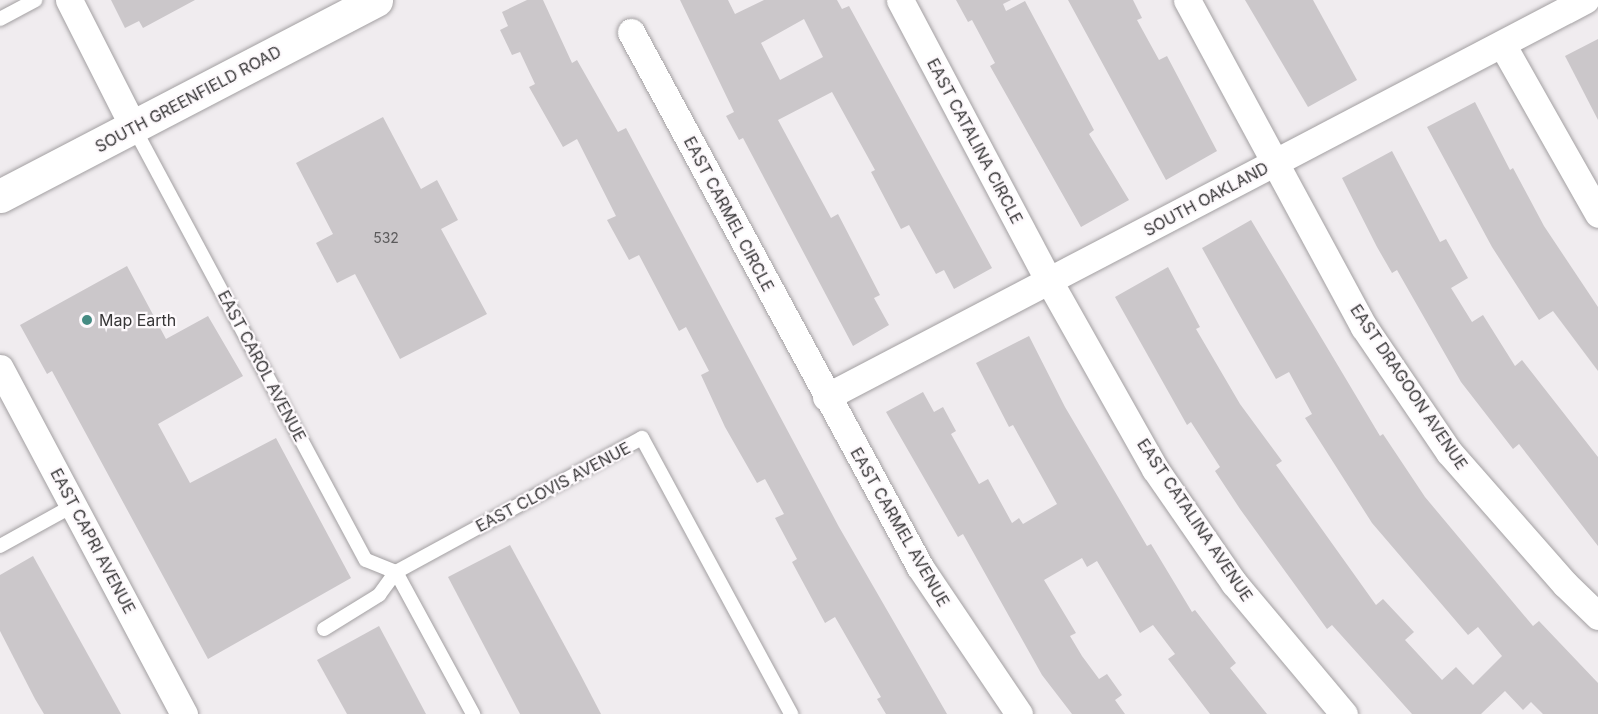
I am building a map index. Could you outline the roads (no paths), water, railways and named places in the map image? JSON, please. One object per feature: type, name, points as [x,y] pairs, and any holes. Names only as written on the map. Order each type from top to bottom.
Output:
[{"type":"main road","name":"SOUTH GREENFIELD ROAD","points":[[0,196],[376,0]]},
{"type":"street","name":"EAST CAROL AVENUE","points":[[69,0],[134,128]]},
{"type":"street","name":"EAST CATALINA CIRCLE","points":[[900,0],[1049,281]]},
{"type":"street","name":"EAST DRAGOON AVENUE","points":[[1187,0],[1364,327],[1449,452],[1565,584],[1598,616]]},
{"type":"street","name":"SOUTH OAKLAND","points":[[826,396],[1585,0]]},
{"type":"street","name":"EAST CARMEL CIRCLE","points":[[632,32],[826,396]]},
{"type":"street","points":[[1502,44],[1598,214]]},
{"type":"street","name":"EAST CATALINA AVENUE","points":[[1049,281],[1155,468],[1234,583],[1344,714]]},
{"type":"street","name":"EAST CAPRI AVENUE","points":[[0,368],[184,714]]},
{"type":"street","name":"EAST CARMEL AVENUE","points":[[826,396],[920,567],[1018,714]]},
{"type":"lane","points":[[0,19],[35,0]]},
{"type":"lane","name":"EAST CAROL AVENUE","points":[[134,128],[366,560],[396,572]]},
{"type":"lane","name":"EAST CLOVIS AVENUE","points":[[324,629],[379,595],[396,572],[642,438],[791,714]]},
{"type":"lane","points":[[0,546],[74,505]]},
{"type":"lane","points":[[396,572],[473,714]]},
{"type":"place","name":"Map Earth","points":[[87,320]]}]
